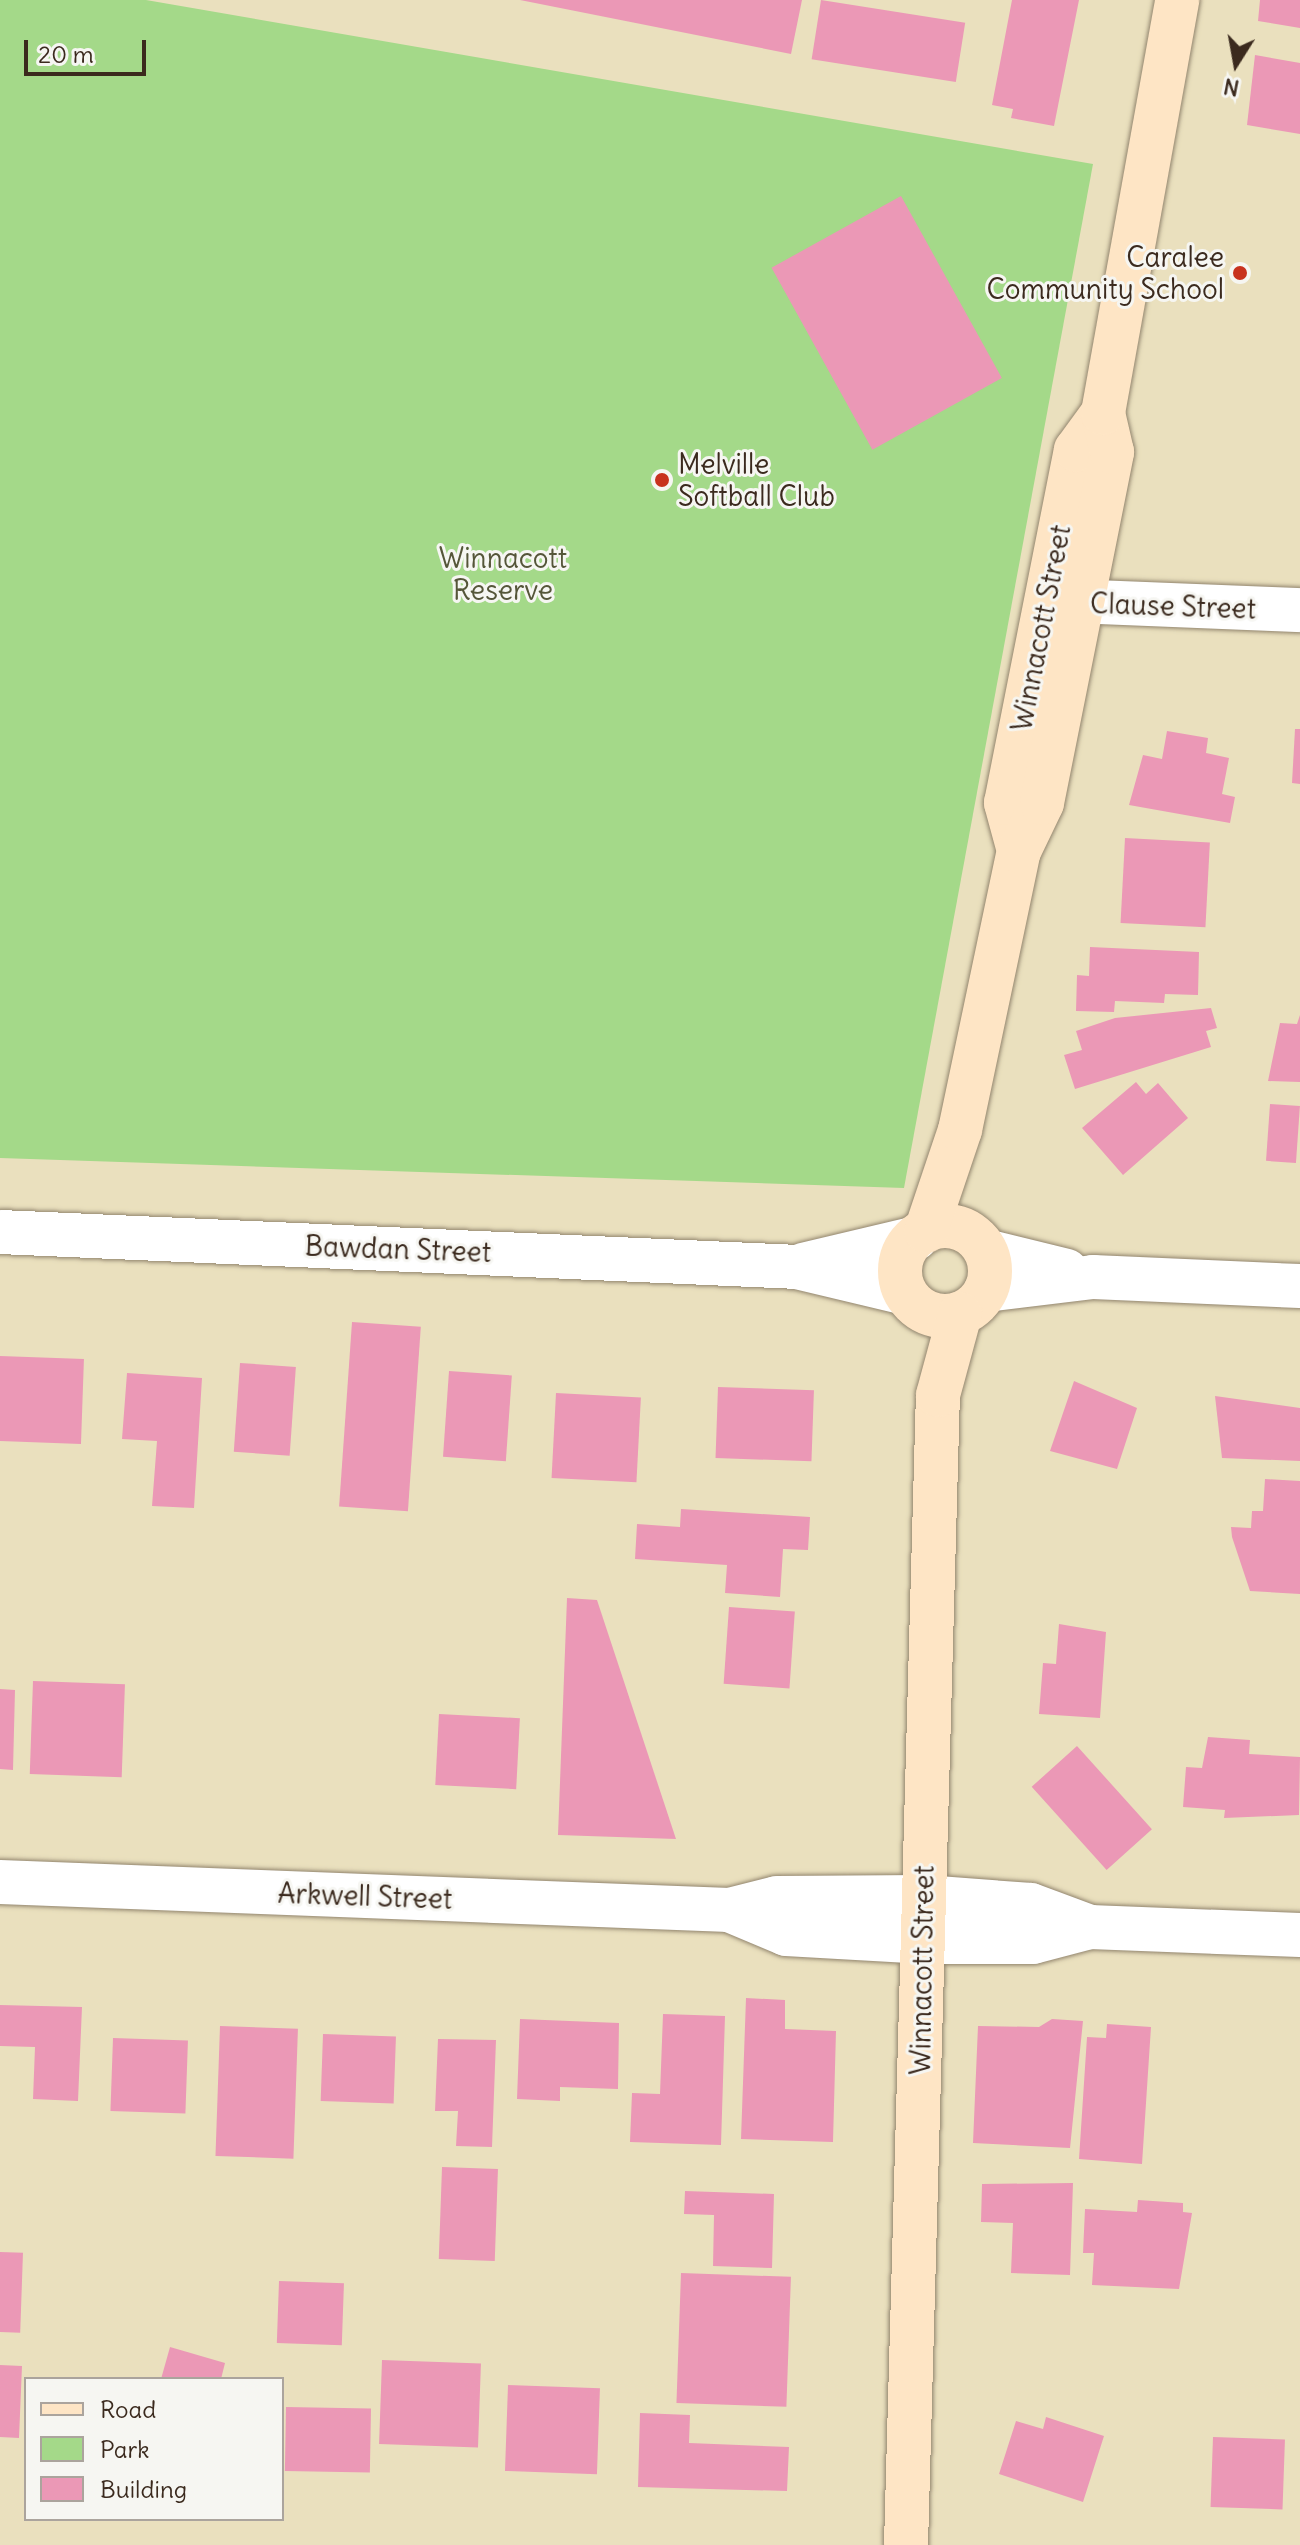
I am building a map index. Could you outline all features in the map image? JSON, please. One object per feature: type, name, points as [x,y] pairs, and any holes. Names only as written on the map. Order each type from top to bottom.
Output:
[{"type":"street","name":"Winnacott Street","points":[[955,1282],[901,1258],[921,1234],[960,1130],[1019,851],[1042,803],[1063,601],[1112,452],[1103,413],[1177,0]]},
{"type":"street","name":"Clause Street","points":[[1063,601],[1300,610]]},
{"type":"street","name":"Winnacott Street","points":[[906,2545],[938,1395],[955,1282],[960,1130]]},
{"type":"street","points":[[921,1234],[951,1227],[955,1282]]},
{"type":"street","name":"Bawdan Street","points":[[0,1232],[797,1267],[955,1282],[1093,1277],[1300,1286]]},
{"type":"street","name":"Bawdan Street","points":[[797,1267],[921,1234]]},
{"type":"street","name":"Arkwell Street","points":[[0,1882],[729,1910],[777,1898],[924,1897],[1031,1905],[1090,1927]]},
{"type":"street","name":"Arkwell Street","points":[[729,1910],[786,1934],[923,1942],[1033,1942],[1090,1927],[1300,1935]]},
{"type":"green space","name":"Winnacott Reserve","points":[[0,0],[146,0],[1093,164],[904,1188],[0,1158]]},
{"type":"building","points":[[520,0],[802,0],[791,54]]},
{"type":"building","points":[[821,0],[965,23],[956,82],[812,59]]},
{"type":"building","points":[[1012,0],[1079,0],[1054,126],[1011,118],[1013,109],[992,105]]},
{"type":"building","points":[[1260,0],[1300,0],[1300,28],[1258,21]]},
{"type":"building","points":[[1255,55],[1300,63],[1300,134],[1247,125]]},
{"type":"building","points":[[901,196],[1002,378],[872,450],[772,268]]},
{"type":"building","points":[[1295,729],[1300,729],[1300,784],[1292,783]]},
{"type":"building","points":[[1167,731],[1208,738],[1206,753],[1229,758],[1222,794],[1235,797],[1230,823],[1129,805],[1143,755],[1162,759]]},
{"type":"building","points":[[1125,838],[1210,842],[1205,927],[1121,923]]},
{"type":"building","points":[[1090,947],[1199,952],[1198,995],[1165,994],[1164,1003],[1115,1001],[1114,1012],[1076,1011],[1077,975],[1089,976]]},
{"type":"building","points":[[1211,1008],[1217,1028],[1206,1031],[1211,1047],[1075,1089],[1064,1055],[1082,1050],[1076,1031],[1115,1018]]},
{"type":"building","points":[[1300,1015],[1300,1082],[1268,1081],[1280,1023],[1297,1024]]},
{"type":"building","points":[[1136,1082],[1146,1094],[1158,1083],[1188,1118],[1123,1175],[1082,1128]]},
{"type":"building","points":[[1270,1104],[1300,1106],[1296,1163],[1266,1161]]},
{"type":"building","points":[[352,1322],[421,1327],[408,1511],[339,1507]]},
{"type":"building","points":[[0,1356],[84,1359],[81,1444],[0,1441]]},
{"type":"building","points":[[240,1363],[296,1367],[290,1456],[234,1452]]},
{"type":"building","points":[[449,1371],[512,1375],[506,1461],[443,1457]]},
{"type":"building","points":[[127,1373],[202,1378],[194,1508],[152,1506],[157,1441],[122,1439]]},
{"type":"building","points":[[1074,1381],[1137,1408],[1117,1469],[1050,1451]]},
{"type":"building","points":[[718,1387],[814,1390],[811,1461],[716,1458]]},
{"type":"building","points":[[556,1393],[641,1397],[636,1482],[552,1478]]},
{"type":"building","points":[[1215,1396],[1300,1408],[1300,1461],[1222,1458]]},
{"type":"building","points":[[1265,1479],[1300,1481],[1300,1594],[1250,1591],[1232,1537],[1231,1527],[1251,1528],[1252,1511],[1263,1511]]},
{"type":"building","points":[[681,1509],[810,1517],[808,1550],[783,1549],[780,1597],[725,1593],[727,1565],[635,1559],[637,1524],[680,1527]]},
{"type":"building","points":[[567,1598],[597,1600],[676,1839],[558,1835]]},
{"type":"building","points":[[729,1607],[795,1612],[789,1688],[724,1684]]},
{"type":"building","points":[[1059,1624],[1106,1632],[1100,1718],[1039,1714],[1043,1663],[1056,1664]]},
{"type":"building","points":[[33,1681],[125,1684],[122,1777],[30,1774]]},
{"type":"building","points":[[0,1689],[15,1690],[13,1770],[0,1769]]},
{"type":"building","points":[[439,1714],[520,1718],[516,1789],[435,1785]]},
{"type":"building","points":[[1208,1737],[1250,1740],[1249,1754],[1300,1757],[1299,1815],[1224,1818],[1225,1810],[1183,1807],[1186,1767],[1202,1768]]},
{"type":"building","points":[[1077,1746],[1152,1829],[1107,1870],[1032,1787]]},
{"type":"building","points":[[746,1998],[785,2000],[785,2029],[836,2031],[833,2142],[741,2139]]},
{"type":"building","points":[[0,2005],[82,2007],[78,2101],[33,2099],[35,2047],[0,2046]]},
{"type":"building","points":[[663,2014],[725,2016],[721,2145],[630,2142],[632,2093],[660,2094]]},
{"type":"building","points":[[520,2019],[619,2023],[618,2089],[560,2087],[560,2101],[517,2099]]},
{"type":"building","points":[[1052,2019],[1083,2021],[1070,2148],[973,2143],[978,2026],[1039,2027]]},
{"type":"building","points":[[1107,2024],[1151,2027],[1142,2164],[1079,2159],[1087,2037],[1106,2038]]},
{"type":"building","points":[[220,2026],[298,2029],[293,2159],[215,2156]]},
{"type":"building","points":[[323,2034],[396,2037],[394,2104],[321,2101]]},
{"type":"building","points":[[113,2038],[188,2041],[185,2114],[110,2111]]},
{"type":"building","points":[[438,2039],[496,2040],[492,2147],[456,2146],[458,2111],[435,2111]]},
{"type":"building","points":[[442,2167],[498,2169],[495,2261],[439,2259]]},
{"type":"building","points":[[1073,2183],[1070,2275],[1011,2273],[1013,2223],[981,2222],[982,2184]]},
{"type":"building","points":[[685,2191],[774,2194],[772,2268],[713,2266],[714,2215],[684,2214]]},
{"type":"building","points":[[1138,2200],[1183,2203],[1183,2212],[1192,2213],[1179,2289],[1092,2285],[1094,2253],[1083,2253],[1085,2209],[1137,2212]]},
{"type":"building","points":[[0,2252],[23,2253],[20,2333],[0,2332]]},
{"type":"building","points":[[681,2273],[791,2277],[786,2407],[676,2403]]},
{"type":"building","points":[[279,2281],[344,2283],[342,2345],[277,2343]]},
{"type":"building","points":[[170,2347],[225,2363],[222,2377],[162,2377]]},
{"type":"building","points":[[382,2360],[481,2363],[478,2447],[379,2444]]},
{"type":"building","points":[[0,2365],[22,2366],[19,2438],[0,2437]]},
{"type":"building","points":[[508,2385],[600,2388],[597,2474],[505,2471]]},
{"type":"building","points":[[286,2407],[371,2408],[370,2472],[285,2471]]},
{"type":"building","points":[[640,2413],[690,2415],[689,2443],[789,2447],[787,2491],[638,2487]]},
{"type":"building","points":[[1046,2417],[1104,2436],[1083,2502],[999,2474],[1016,2421],[1043,2429]]},
{"type":"building","points":[[1213,2437],[1285,2440],[1283,2509],[1211,2507]]},
{"type":"place","name":"Caralee Community School","points":[[1240,273]]},
{"type":"place","name":"Melville Softball Club","points":[[662,480]]}]
